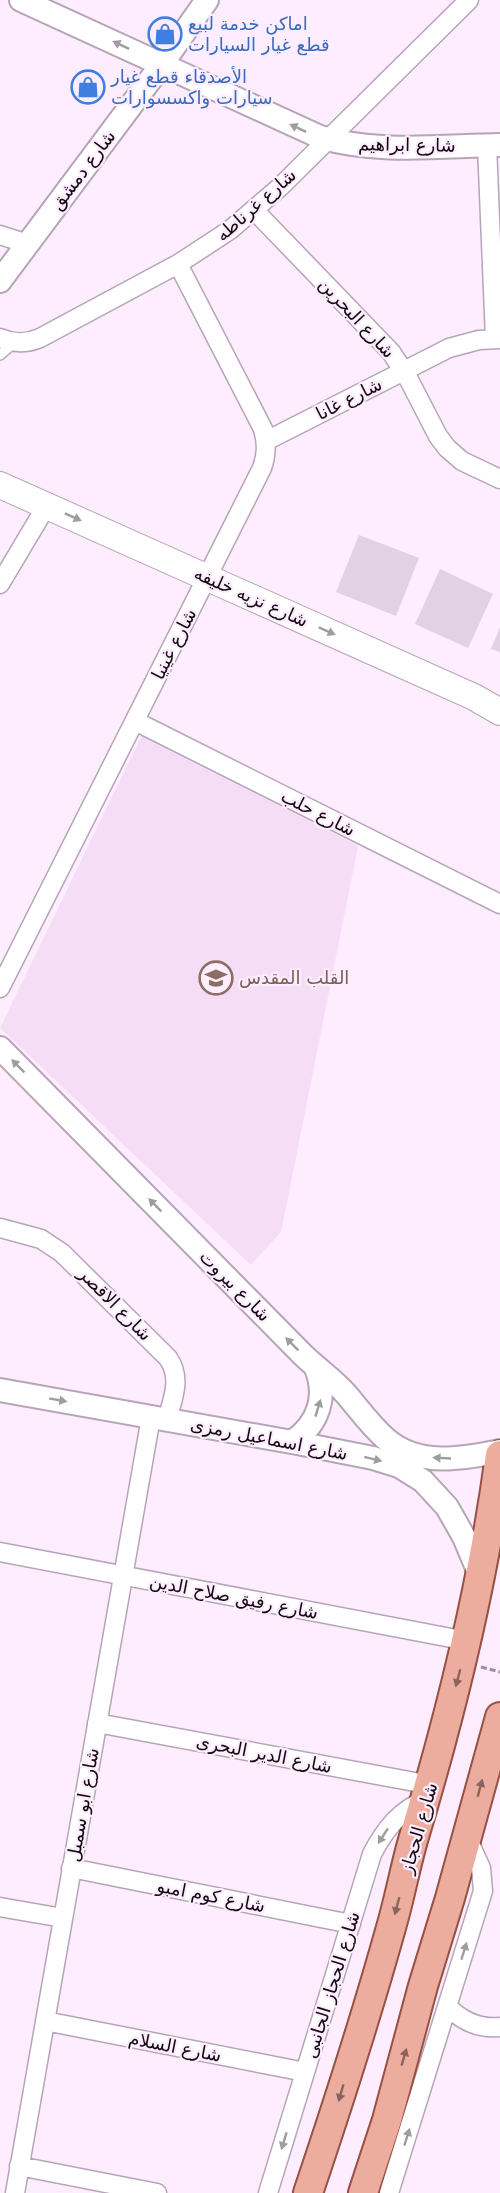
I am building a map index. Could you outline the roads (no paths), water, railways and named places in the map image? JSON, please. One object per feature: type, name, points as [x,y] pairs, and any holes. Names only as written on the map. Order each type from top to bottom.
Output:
[{"type":"main road","name":"شارع نزيه خليفه","points":[[0,485],[474,697],[500,712]]},
{"type":"main road","name":"شارع الحجاز","points":[[308,2193],[338,2106],[378,1974],[413,1842],[429,1792],[467,1641],[500,1453]]},
{"type":"main road","points":[[363,2193],[387,2120],[499,1725]]},
{"type":"street","name":"شارع ابراهيم","points":[[21,0],[306,132],[327,139],[373,147],[493,145]]},
{"type":"street","name":"شارع دمشق","points":[[0,282],[207,0]]},
{"type":"street","name":"شارع غرناطه","points":[[7,341],[28,342],[40,338],[178,264],[217,239],[254,210],[469,0]]},
{"type":"street","points":[[493,145],[497,339]]},
{"type":"street","name":"شارع البحرين","points":[[254,210],[381,341],[404,371],[438,436],[447,448],[462,461],[500,479]]},
{"type":"street","points":[[0,235],[28,244]]},
{"type":"street","points":[[178,264],[260,423],[266,441]]},
{"type":"street","name":"شارع غانا","points":[[266,441],[456,345],[497,339]]},
{"type":"street","name":"شارع غينيا","points":[[0,988],[262,468],[266,457],[266,441]]},
{"type":"street","points":[[0,584],[46,506]]},
{"type":"street","name":"شارع حلب","points":[[135,721],[500,904]]},
{"type":"street","name":"شارع بيروت","points":[[0,1048],[315,1366],[340,1388],[373,1427],[401,1449],[418,1455],[447,1459],[500,1453]]},
{"type":"street","name":"شارع الاقصر","points":[[0,1228],[40,1239],[62,1253],[168,1358],[175,1369],[177,1382],[159,1418]]},
{"type":"street","points":[[292,1442],[308,1429],[320,1405],[321,1385],[315,1366]]},
{"type":"street","name":"شارع اسماعيل رمزى","points":[[0,1390],[292,1442],[399,1466],[432,1489],[447,1507],[464,1536],[480,1575]]},
{"type":"street","name":"شارع ابو سمبل","points":[[15,2193],[123,1576],[159,1418]]},
{"type":"street","name":"شارع رفيق صلاح الدين","points":[[0,1552],[467,1641]]},
{"type":"street","name":"شارع الدير البحرى","points":[[97,1723],[429,1792]]},
{"type":"street","name":"شارع الحجاز الجانبى","points":[[268,2193],[369,1862],[380,1839],[402,1813],[429,1792]]},
{"type":"street","points":[[389,2193],[483,1891],[482,1868],[466,1835]]},
{"type":"street","name":"شارع كوم امبو","points":[[71,1868],[351,1924]]},
{"type":"street","points":[[0,1907],[63,1918]]},
{"type":"street","points":[[448,2007],[463,2020],[473,2024],[483,2027],[500,2027]]},
{"type":"street","name":"شارع السلام","points":[[45,2021],[305,2072]]},
{"type":"street","points":[[19,2166],[157,2193]]},
{"type":"lane","points":[[0,356],[7,341]]},
{"type":"place","name":"اماكن خدمة لبيع قطع غيار السيارات","points":[[165,34]]},
{"type":"place","name":"الأصدقاء قطع غيار سيارات واكسسوارات","points":[[88,87]]},
{"type":"place","name":"القلب المقدس","points":[[216,978]]}]
